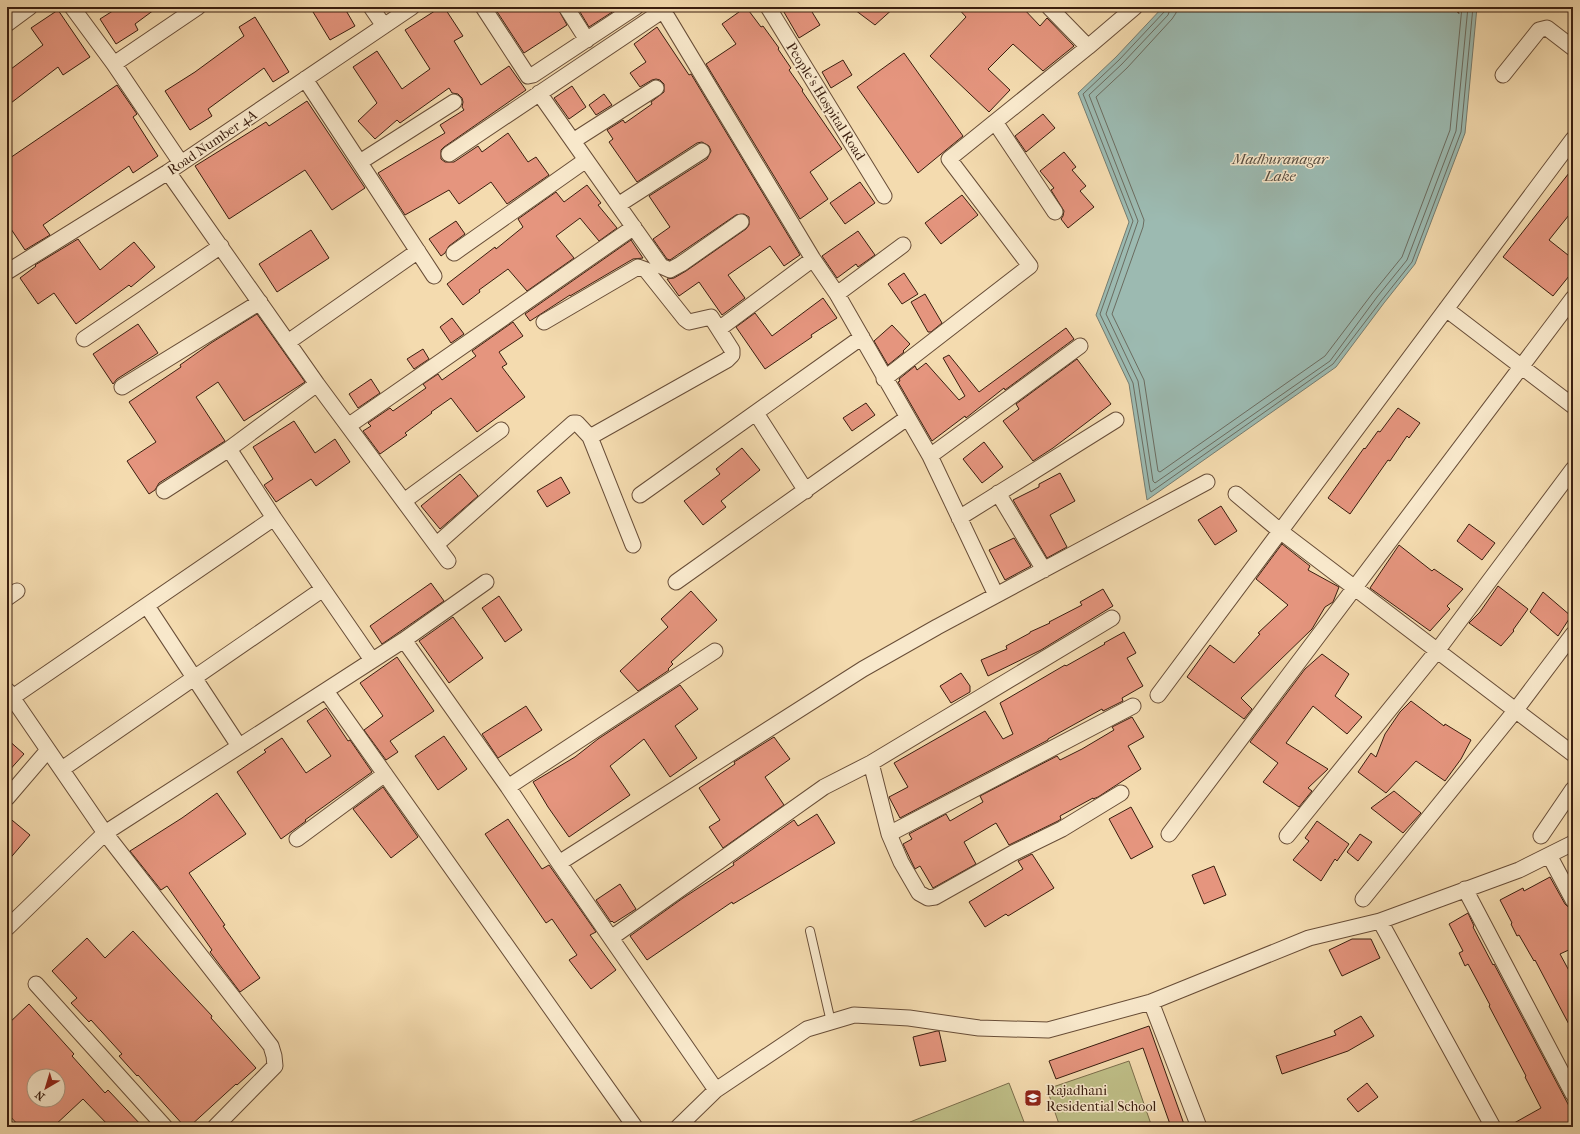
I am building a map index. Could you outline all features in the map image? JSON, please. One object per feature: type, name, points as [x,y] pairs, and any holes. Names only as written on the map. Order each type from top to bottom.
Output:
[{"type":"street","points":[[7,24],[30,7]]},
{"type":"street","points":[[72,7],[114,64],[181,163]]},
{"type":"street","points":[[114,64],[198,7]]},
{"type":"street","points":[[371,7],[384,26]]},
{"type":"street","name":"Road Number 4A","points":[[7,272],[168,172],[412,7]]},
{"type":"street","points":[[483,7],[528,76],[534,75],[636,7]]},
{"type":"street","points":[[566,7],[587,40]]},
{"type":"street","name":"People's Hospital Road","points":[[768,7],[884,196]]},
{"type":"street","points":[[1049,7],[1088,47]]},
{"type":"street","points":[[884,379],[1030,266],[949,159],[1088,47],[1135,7]]},
{"type":"street","points":[[449,154],[666,9],[813,260],[862,337],[884,379],[930,456],[996,595]]},
{"type":"street","points":[[1503,75],[1539,30],[1547,28],[1573,48]]},
{"type":"street","points":[[305,79],[434,276]]},
{"type":"street","points":[[573,140],[656,88]]},
{"type":"street","points":[[539,93],[661,266],[670,270],[681,264],[741,222]]},
{"type":"street","points":[[360,162],[454,102]]},
{"type":"street","points":[[996,122],[1055,212]]},
{"type":"street","points":[[1158,695],[1573,139]]},
{"type":"street","points":[[618,205],[702,151]]},
{"type":"street","points":[[454,253],[586,160]]},
{"type":"street","points":[[168,172],[317,384],[437,544],[448,561]]},
{"type":"street","points":[[348,426],[634,227]]},
{"type":"street","points":[[836,294],[903,245]]},
{"type":"street","points":[[84,339],[221,246]]},
{"type":"street","points":[[288,342],[418,251]]},
{"type":"street","points":[[719,329],[813,260]]},
{"type":"street","points":[[544,322],[638,267],[646,270],[689,322],[711,317],[732,350],[732,355],[727,360],[590,437]]},
{"type":"street","points":[[1169,834],[1573,298]]},
{"type":"street","points":[[122,387],[260,302]]},
{"type":"street","points":[[1446,308],[1520,367],[1573,406]]},
{"type":"street","points":[[640,495],[862,337]]},
{"type":"street","points":[[930,456],[1080,346]]},
{"type":"street","points":[[164,491],[229,449],[317,384]]},
{"type":"street","points":[[756,413],[806,491]]},
{"type":"street","points":[[676,582],[907,418]]},
{"type":"street","points":[[959,518],[1116,420]]},
{"type":"street","points":[[437,544],[573,423],[577,423],[590,437],[633,545]]},
{"type":"street","points":[[404,501],[501,430]]},
{"type":"street","points":[[229,449],[274,518],[372,660]]},
{"type":"street","points":[[1287,836],[1437,651],[1573,469]]},
{"type":"street","points":[[559,863],[863,669],[996,595],[1207,482]]},
{"type":"street","points":[[998,493],[1044,570]]},
{"type":"street","points":[[1236,494],[1280,531],[1573,754]]},
{"type":"street","points":[[215,1127],[275,1066],[271,1046],[105,833],[62,769],[9,696],[147,606],[274,518]]},
{"type":"street","points":[[7,928],[105,833],[404,640],[486,582]]},
{"type":"street","points":[[62,769],[323,589]]},
{"type":"street","points":[[147,606],[239,746]]},
{"type":"street","points":[[611,938],[824,787],[871,763],[1112,618]]},
{"type":"street","points":[[1363,899],[1516,710],[1573,634]]},
{"type":"street","points":[[404,640],[508,787],[716,1090]]},
{"type":"street","points":[[508,787],[715,651]]},
{"type":"street","points":[[326,691],[635,1127]]},
{"type":"street","points":[[889,834],[1133,706]]},
{"type":"street","points":[[7,798],[48,750]]},
{"type":"street","points":[[871,763],[889,834],[901,862],[919,893],[928,898],[935,897],[1013,853],[1062,829],[1121,793]]},
{"type":"street","points":[[298,839],[385,774]]},
{"type":"street","points":[[1540,836],[1573,789]]},
{"type":"street","points":[[678,1127],[716,1090],[807,1030],[831,1022],[854,1015],[909,1018],[979,1028],[1048,1030],[1151,1002],[1309,938],[1380,922],[1519,870],[1573,843]]},
{"type":"street","points":[[1549,855],[1573,900]]},
{"type":"street","points":[[1465,889],[1573,1094]]},
{"type":"street","points":[[1380,922],[1493,1127]]},
{"type":"street","points":[[36,984],[165,1127]]},
{"type":"street","points":[[1151,1002],[1199,1127]]},
{"type":"lane","points":[[810,931],[831,1022]]},
{"type":"path","points":[[1458,13],[1463,7]]},
{"type":"green space","points":[[1129,1061],[1152,1127],[1060,1127],[1047,1089]]},
{"type":"green space","points":[[1009,1083],[1026,1127],[912,1127],[910,1122]]},
{"type":"water","name":"Madhuranagar Lake","points":[[1163,7],[1477,7],[1465,133],[1415,264],[1336,367],[1147,500],[1129,384],[1096,315],[1129,222],[1078,93],[1116,57]]},
{"type":"building","points":[[119,7],[158,7],[135,24],[138,30],[116,44],[100,19]]},
{"type":"building","points":[[310,7],[344,7],[355,26],[330,40]]},
{"type":"building","points":[[441,7],[444,7],[463,36],[454,41],[481,85],[509,66],[526,90],[444,147],[441,150],[441,159],[445,162],[454,162],[478,146],[482,152],[508,133],[528,162],[536,157],[549,175],[507,204],[491,182],[459,204],[449,190],[405,215],[378,173],[445,133],[440,125],[464,110],[462,107],[462,98],[458,94],[452,93],[449,88],[400,123],[397,120],[375,139],[358,121],[377,103],[353,67],[377,51],[402,89],[430,69],[405,30]]},
{"type":"building","points":[[494,7],[557,7],[567,25],[524,53]]},
{"type":"building","points":[[577,7],[620,7],[589,27]]},
{"type":"building","points":[[746,7],[761,27],[763,26],[779,48],[778,49],[791,68],[789,70],[803,90],[802,91],[842,149],[810,172],[828,199],[800,219],[706,64],[736,44],[722,24]]},
{"type":"building","points":[[781,7],[809,7],[820,25],[799,38]]},
{"type":"building","points":[[851,7],[895,7],[875,25]]},
{"type":"building","points":[[957,7],[1022,7],[1040,26],[1047,18],[1074,46],[1043,71],[1013,44],[988,69],[1010,90],[989,112],[930,56],[966,17]]},
{"type":"building","points":[[58,10],[90,57],[63,75],[58,67],[7,106],[7,72],[43,45],[31,28]]},
{"type":"building","points":[[255,17],[289,72],[273,82],[264,68],[208,109],[212,116],[190,130],[165,91],[195,72],[244,36],[239,27]]},
{"type":"building","points":[[657,27],[689,75],[691,74],[800,255],[784,266],[770,246],[728,275],[745,298],[722,315],[699,282],[679,296],[667,279],[674,278],[686,271],[746,229],[749,225],[749,217],[744,214],[736,215],[670,260],[667,259],[653,239],[670,227],[649,196],[707,159],[711,151],[709,146],[702,142],[697,143],[637,182],[609,142],[613,139],[607,130],[623,120],[625,123],[652,104],[651,102],[664,92],[664,84],[660,80],[652,80],[640,87],[630,73],[646,62],[634,44]]},
{"type":"building","points":[[904,53],[963,136],[918,173],[857,87]]},
{"type":"building","points":[[843,60],[852,75],[831,88],[822,72]]},
{"type":"building","points":[[117,85],[137,114],[133,117],[158,156],[133,173],[129,166],[43,225],[50,235],[25,250],[7,223],[7,160]]},
{"type":"building","points":[[572,86],[586,107],[569,119],[554,98]]},
{"type":"building","points":[[604,94],[612,105],[596,115],[589,105]]},
{"type":"building","points":[[307,101],[365,188],[332,210],[305,170],[229,219],[195,166],[266,122],[269,126]]},
{"type":"building","points":[[1043,114],[1055,128],[1026,152],[1015,136]]},
{"type":"building","points":[[1064,152],[1076,167],[1072,170],[1086,186],[1080,191],[1094,207],[1068,228],[1061,219],[1064,211],[1051,190],[1054,188],[1040,171]]},
{"type":"building","points":[[1573,168],[1573,210],[1549,240],[1573,259],[1573,271],[1553,296],[1503,257]]},
{"type":"building","points":[[860,182],[875,203],[845,224],[830,203]]},
{"type":"building","points":[[587,185],[601,203],[598,205],[617,228],[599,241],[580,218],[556,236],[574,258],[527,291],[508,269],[479,290],[480,292],[463,305],[447,284],[495,247],[496,249],[523,227],[518,219],[556,192],[564,202]]},
{"type":"building","points":[[962,195],[978,215],[941,244],[925,223]]},
{"type":"building","points":[[456,221],[465,234],[449,246],[445,253],[441,256],[429,239]]},
{"type":"building","points":[[311,230],[329,258],[277,292],[259,264]]},
{"type":"building","points":[[858,231],[875,255],[858,267],[856,264],[837,278],[822,256]]},
{"type":"building","points":[[78,239],[100,270],[134,242],[155,267],[131,287],[129,285],[76,324],[54,293],[38,304],[20,278],[36,266],[35,265]]},
{"type":"building","points":[[631,240],[643,258],[633,259],[570,295],[530,321],[525,314]]},
{"type":"building","points":[[904,273],[918,294],[902,304],[888,284]]},
{"type":"building","points":[[925,294],[942,323],[931,332],[928,332],[911,302]]},
{"type":"building","points":[[823,298],[837,318],[765,369],[736,327],[755,313],[772,336]]},
{"type":"building","points":[[257,314],[305,382],[244,421],[218,382],[196,397],[225,441],[159,483],[155,490],[149,494],[127,461],[156,442],[129,402],[181,367],[180,365],[211,343]]},
{"type":"building","points":[[452,318],[464,334],[451,343],[440,327]]},
{"type":"building","points":[[513,322],[523,336],[499,352],[507,364],[502,367],[525,397],[477,432],[451,398],[405,433],[407,435],[380,454],[363,431],[371,426],[368,423],[390,408],[393,411],[426,388],[423,384],[438,374],[442,380],[476,356],[472,351]]},
{"type":"building","points":[[138,324],[158,353],[117,379],[113,384],[93,354]]},
{"type":"building","points":[[892,325],[910,344],[903,351],[904,352],[888,365],[874,341]]},
{"type":"building","points":[[1066,328],[1074,339],[932,441],[898,382],[900,381],[899,379],[915,366],[917,370],[926,363],[959,400],[965,396],[943,358],[949,355],[979,392]]},
{"type":"building","points":[[423,349],[429,359],[414,369],[407,359]]},
{"type":"building","points":[[1077,359],[1111,404],[1053,448],[1033,461],[1003,421],[1019,409],[1016,404]]},
{"type":"building","points":[[371,379],[380,393],[358,408],[349,394]]},
{"type":"building","points":[[866,403],[875,415],[852,431],[843,418]]},
{"type":"building","points":[[1398,408],[1420,423],[1409,438],[1407,436],[1390,461],[1388,460],[1350,514],[1328,498],[1364,448],[1365,449],[1378,431],[1380,432]]},
{"type":"building","points":[[294,421],[315,453],[335,439],[350,462],[316,486],[311,479],[276,502],[264,485],[273,479],[253,447]]},
{"type":"building","points":[[984,442],[1003,467],[982,483],[963,459]]},
{"type":"building","points":[[742,448],[760,470],[721,501],[726,507],[703,525],[684,501],[720,474],[716,469]]},
{"type":"building","points":[[1060,473],[1075,501],[1050,515],[1067,547],[1047,558],[1013,500],[1039,487],[1039,484]]},
{"type":"building","points":[[460,474],[478,496],[440,529],[421,506]]},
{"type":"building","points":[[561,477],[570,493],[547,507],[537,491]]},
{"type":"building","points":[[1221,506],[1237,531],[1215,545],[1198,520]]},
{"type":"building","points":[[1469,524],[1495,543],[1482,560],[1457,541]]},
{"type":"building","points":[[1014,538],[1031,566],[1005,580],[989,550]]},
{"type":"building","points":[[1282,544],[1310,566],[1308,570],[1339,587],[1333,602],[1325,607],[1312,629],[1241,698],[1252,709],[1244,719],[1187,677],[1210,645],[1234,663],[1260,634],[1258,633],[1288,605],[1256,579]]},
{"type":"building","points":[[1399,545],[1432,571],[1434,569],[1463,589],[1447,606],[1450,609],[1430,631],[1370,588]]},
{"type":"building","points":[[431,583],[444,601],[382,644],[370,626]]},
{"type":"building","points":[[1498,586],[1528,609],[1513,630],[1514,631],[1501,646],[1469,623],[1480,612]]},
{"type":"building","points":[[1103,589],[1113,606],[1041,650],[988,676],[981,660],[1007,649],[1006,646],[1082,605],[1080,602]]},
{"type":"building","points":[[691,591],[717,620],[671,662],[673,664],[668,669],[669,670],[638,691],[620,671],[668,627],[661,619]]},
{"type":"building","points":[[1543,592],[1571,616],[1558,636],[1530,612]]},
{"type":"building","points":[[499,596],[522,630],[505,642],[482,608]]},
{"type":"building","points":[[453,617],[483,658],[449,683],[419,641]]},
{"type":"building","points":[[1124,632],[1136,653],[1127,658],[1143,686],[1122,698],[1123,701],[1103,711],[1102,709],[1048,740],[900,818],[889,797],[908,787],[894,763],[985,711],[1003,739],[1013,734],[1000,703]]},
{"type":"building","points":[[1322,654],[1349,674],[1335,696],[1362,717],[1347,734],[1313,706],[1286,743],[1328,769],[1308,788],[1312,791],[1299,807],[1263,782],[1278,763],[1250,742],[1305,669]]},
{"type":"building","points":[[397,657],[434,711],[390,741],[398,752],[386,760],[364,730],[383,716],[360,683]]},
{"type":"building","points":[[961,673],[970,686],[970,692],[951,703],[940,686]]},
{"type":"building","points":[[680,685],[698,709],[675,726],[697,758],[670,777],[644,739],[610,766],[630,795],[569,837],[533,782],[575,757],[598,739]]},
{"type":"building","points":[[1411,701],[1444,726],[1445,724],[1471,740],[1461,759],[1445,781],[1416,761],[1386,793],[1358,772],[1371,753],[1376,757],[1385,734],[1400,712]]},
{"type":"building","points":[[526,706],[542,730],[498,758],[482,734]]},
{"type":"building","points":[[326,708],[348,741],[350,740],[372,772],[281,839],[237,772],[266,752],[264,750],[282,738],[306,773],[331,756],[307,721]]},
{"type":"building","points":[[1132,717],[1144,737],[1128,746],[1141,769],[1098,797],[1093,798],[1060,816],[1061,819],[1058,821],[1009,845],[996,823],[964,842],[976,864],[933,888],[920,866],[915,869],[903,844],[912,839],[909,834],[946,814],[950,821],[983,802],[980,796],[1057,756],[1060,760],[1082,749],[1114,730],[1112,727]]},
{"type":"building","points":[[444,736],[467,769],[438,790],[415,756]]},
{"type":"building","points":[[774,737],[790,759],[765,777],[784,805],[723,848],[709,827],[720,820],[699,788],[735,764],[734,762]]},
{"type":"building","points":[[7,739],[24,754],[7,773]]},
{"type":"building","points":[[383,787],[418,837],[391,858],[353,809]]},
{"type":"building","points":[[1394,791],[1421,813],[1403,833],[1371,808]]},
{"type":"building","points":[[217,793],[246,834],[189,873],[225,925],[223,926],[260,978],[240,992],[210,952],[212,950],[167,886],[161,890],[130,851],[182,818]]},
{"type":"building","points":[[1131,807],[1153,847],[1131,859],[1109,819]]},
{"type":"building","points":[[817,814],[835,843],[733,904],[732,902],[647,960],[630,936],[683,898],[734,865],[733,863],[794,820],[798,826]]},
{"type":"building","points":[[7,816],[30,835],[7,862]]},
{"type":"building","points":[[508,819],[542,869],[549,865],[596,932],[590,935],[616,970],[591,989],[569,960],[577,955],[552,919],[546,923],[485,834]]},
{"type":"building","points":[[1317,821],[1349,844],[1337,861],[1335,859],[1321,881],[1293,860],[1309,841],[1305,838]]},
{"type":"building","points":[[1360,834],[1372,842],[1358,861],[1347,852]]},
{"type":"building","points":[[1032,854],[1054,888],[1008,916],[1006,914],[985,927],[969,902],[1023,869],[1018,861]]},
{"type":"building","points":[[1214,866],[1226,895],[1204,904],[1192,875]]},
{"type":"building","points":[[1550,877],[1565,904],[1569,908],[1573,909],[1573,948],[1560,954],[1573,978],[1573,1032],[1535,960],[1534,961],[1519,935],[1517,936],[1500,900],[1523,888],[1524,891]]},
{"type":"building","points":[[620,884],[636,909],[614,923],[612,921],[611,922],[596,900]]},
{"type":"building","points":[[1468,913],[1474,926],[1473,927],[1568,1104],[1573,1115],[1573,1127],[1507,1127],[1541,1108],[1489,1006],[1490,1005],[1468,964],[1465,966],[1459,953],[1463,951],[1449,924]]},
{"type":"building","points":[[133,931],[212,1016],[211,1018],[256,1068],[237,1085],[236,1084],[189,1127],[185,1127],[119,1056],[122,1054],[91,1020],[89,1022],[71,1003],[77,998],[52,971],[87,938],[105,958]]},
{"type":"building","points":[[1352,939],[1371,939],[1380,958],[1342,976],[1329,950]]},
{"type":"building","points":[[29,1004],[74,1054],[72,1056],[105,1093],[108,1090],[143,1127],[110,1127],[83,1099],[53,1127],[20,1127],[7,1113],[7,1025]]},
{"type":"building","points":[[1361,1016],[1374,1036],[1348,1051],[1282,1074],[1276,1056],[1336,1035],[1334,1031]]},
{"type":"building","points":[[1149,1026],[1185,1127],[1171,1127],[1143,1048],[1056,1079],[1049,1061]]},
{"type":"building","points":[[939,1031],[946,1061],[920,1066],[913,1037]]},
{"type":"building","points":[[1367,1083],[1378,1097],[1358,1112],[1347,1099]]},
{"type":"place","name":"Rajadhani Residential School","points":[[1033,1098]]}]
